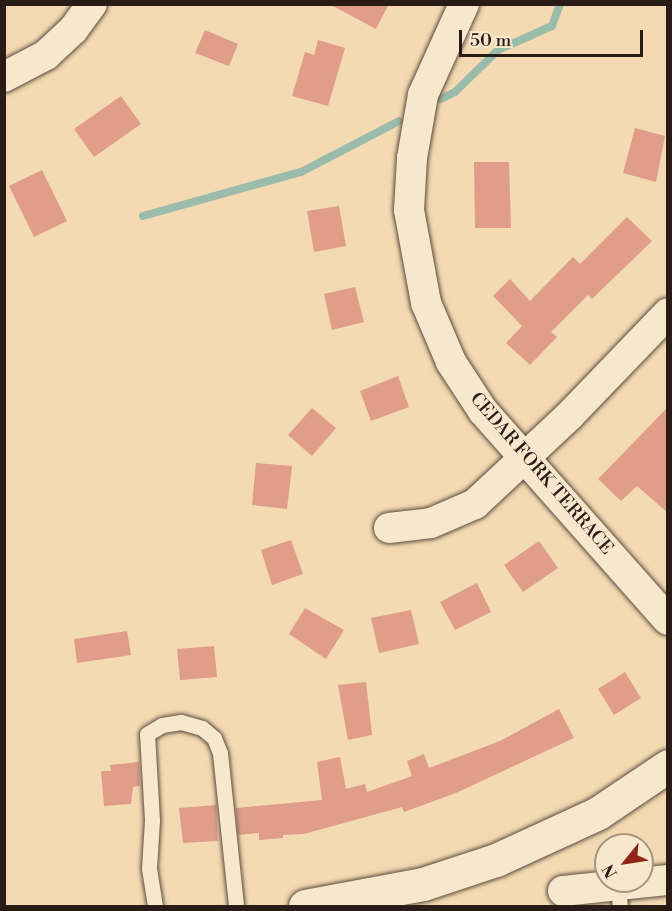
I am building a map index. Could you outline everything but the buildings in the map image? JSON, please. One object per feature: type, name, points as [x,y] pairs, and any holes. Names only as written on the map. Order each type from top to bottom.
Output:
[{"type":"street","points":[[4,77],[46,55],[73,30],[92,4]]},
{"type":"street","name":"CEDAR FORK TERRACE","points":[[464,4],[423,95],[412,158],[409,210],[426,303],[451,362],[483,411],[668,620]]},
{"type":"street","points":[[389,528],[431,523],[460,513],[524,458],[668,313]]},
{"type":"street","points":[[305,906],[423,884],[513,852],[598,813],[668,766]]},
{"type":"street","points":[[563,891],[619,896],[668,880]]},
{"type":"lane","points":[[155,906],[149,867],[152,820],[147,734],[162,725],[181,722],[202,728],[214,738],[220,753],[236,906]]},
{"type":"waterway","points":[[441,99],[455,92],[498,50],[552,26],[560,4]]},
{"type":"waterway","points":[[143,216],[301,172],[399,121]]}]
